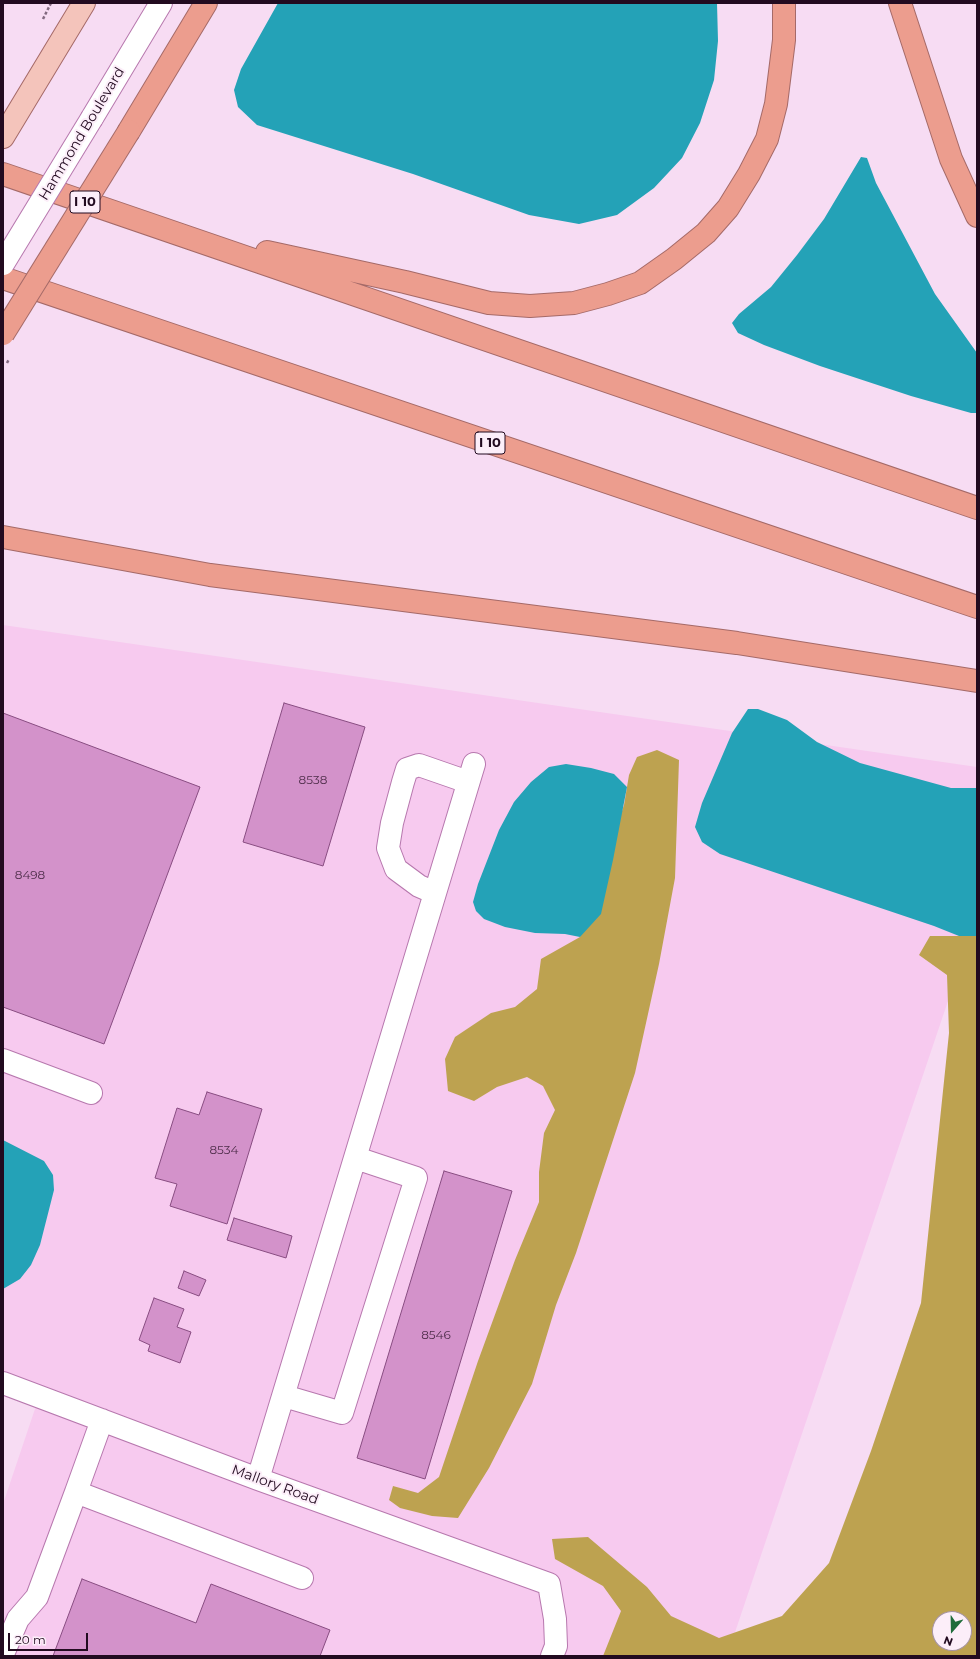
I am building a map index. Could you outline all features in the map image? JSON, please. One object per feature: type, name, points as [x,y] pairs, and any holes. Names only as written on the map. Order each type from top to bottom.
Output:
[{"type":"highway","points":[[3,334],[129,131],[206,3]]},
{"type":"highway","points":[[168,231],[405,282],[489,303],[530,306],[574,303],[608,294],[640,283],[674,259],[706,233],[728,208],[749,174],[767,139],[776,104],[784,40],[784,3]]},
{"type":"highway","points":[[900,3],[951,159],[977,216]]},
{"type":"highway","name":"I 10","points":[[3,174],[977,508]]},
{"type":"highway","name":"I 10","points":[[3,278],[977,607]]},
{"type":"highway","points":[[4,537],[210,575],[737,643],[977,681]]},
{"type":"main road","points":[[3,137],[84,3]]},
{"type":"street","name":"Hammond Boulevard","points":[[3,264],[161,3]]},
{"type":"street","points":[[258,1480],[356,1158],[471,773],[419,765],[408,768],[392,823],[388,848],[396,869],[419,886],[435,893]]},
{"type":"street","points":[[3,1060],[91,1093]]},
{"type":"street","points":[[284,1396],[342,1413],[416,1178],[356,1158]]},
{"type":"street","name":"Mallory Road","points":[[3,1383],[258,1480],[549,1584],[556,1619],[556,1646],[552,1656]]},
{"type":"street","points":[[3,1654],[18,1619],[37,1597],[102,1420]]},
{"type":"street","points":[[76,1492],[302,1578]]},
{"type":"shaded area","points":[[3,625],[977,767],[977,915],[727,1656],[3,1656],[3,1504],[39,1397],[3,1379]]},
{"type":"shaded area","points":[[657,750],[679,760],[675,878],[659,964],[635,1073],[576,1253],[556,1305],[532,1384],[489,1468],[458,1518],[432,1516],[400,1508],[389,1500],[393,1486],[418,1493],[439,1477],[478,1361],[515,1260],[539,1202],[539,1172],[544,1133],[555,1110],[543,1086],[527,1077],[497,1087],[474,1101],[448,1091],[445,1059],[455,1037],[491,1013],[515,1007],[537,989],[541,959],[580,937],[624,805],[629,775],[637,757]]},
{"type":"shaded area","points":[[930,936],[977,936],[977,1656],[603,1656],[621,1611],[603,1586],[555,1559],[552,1539],[588,1537],[647,1587],[671,1616],[719,1638],[782,1616],[829,1563],[871,1451],[921,1303],[949,1033],[947,975],[919,955]]},
{"type":"water","points":[[278,3],[717,3],[718,41],[714,80],[700,123],[682,158],[654,188],[617,215],[579,224],[529,215],[413,174],[257,125],[238,107],[234,90],[241,69]]},
{"type":"water","points":[[861,157],[867,158],[876,183],[935,294],[977,353],[977,413],[971,413],[911,396],[820,366],[764,345],[738,333],[732,323],[739,314],[771,287],[797,255],[824,219]]},
{"type":"water","points":[[748,709],[758,709],[787,720],[817,742],[860,763],[951,788],[977,788],[977,936],[959,936],[934,926],[720,854],[702,842],[695,827],[702,803],[732,733]]},
{"type":"water","points":[[566,764],[614,774],[627,787],[601,914],[580,937],[565,934],[535,933],[505,927],[484,919],[476,911],[473,902],[478,884],[499,830],[514,802],[531,782],[549,767]]},
{"type":"water","points":[[3,1140],[44,1161],[53,1175],[54,1190],[40,1245],[31,1265],[20,1279],[3,1289]]},
{"type":"building","points":[[284,703],[365,727],[323,866],[243,842]]},
{"type":"building","points":[[3,713],[200,787],[104,1044],[3,1007]]},
{"type":"building","points":[[207,1092],[262,1109],[227,1224],[170,1206],[177,1184],[155,1178],[177,1108],[199,1115]]},
{"type":"building","points":[[444,1171],[512,1191],[425,1479],[357,1458]]},
{"type":"building","points":[[234,1218],[292,1236],[286,1258],[227,1240]]},
{"type":"building","points":[[184,1271],[206,1280],[199,1296],[178,1288]]},
{"type":"building","points":[[154,1298],[184,1309],[177,1327],[191,1332],[180,1363],[148,1351],[150,1345],[139,1340]]},
{"type":"building","points":[[82,1579],[196,1623],[211,1584],[330,1630],[320,1656],[53,1656]]}]
